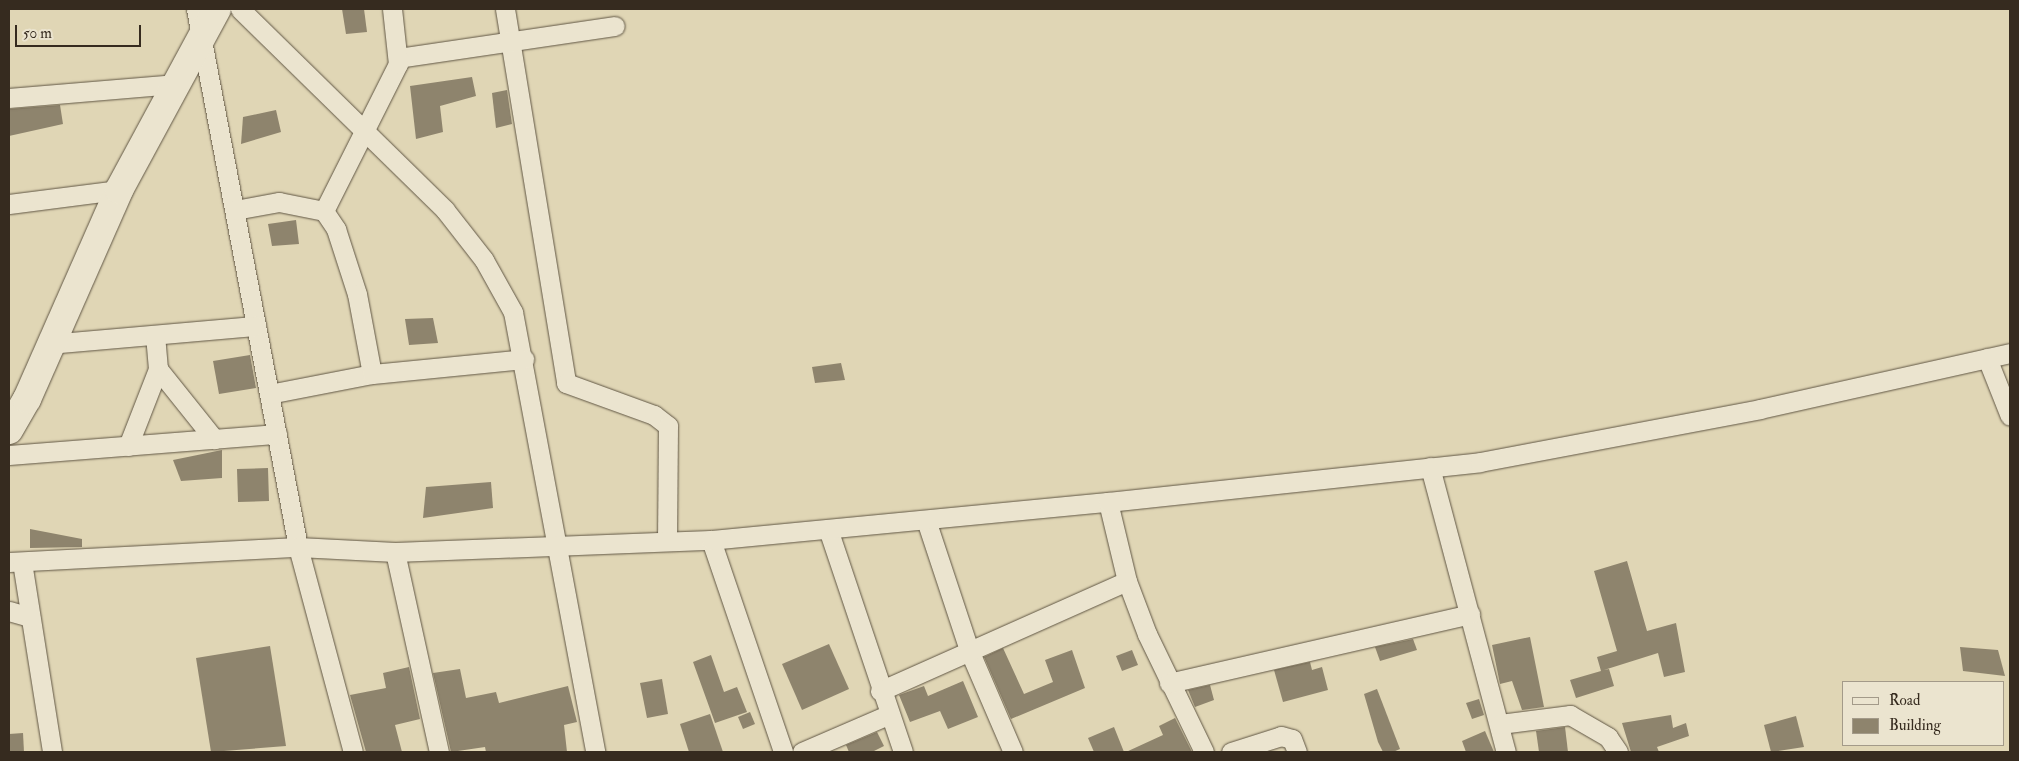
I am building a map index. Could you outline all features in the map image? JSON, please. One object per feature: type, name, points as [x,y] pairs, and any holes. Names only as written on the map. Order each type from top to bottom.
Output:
[{"type":"main road","points":[[9,430],[27,399],[36,371],[119,190],[176,84],[201,42],[217,9]]},
{"type":"main road","points":[[9,403],[36,371]]},
{"type":"street","points":[[196,9],[298,547],[352,752]]},
{"type":"street","points":[[240,9],[363,135],[445,210],[484,260],[513,312],[524,359],[552,543],[595,752]]},
{"type":"street","points":[[324,211],[363,135],[398,58],[392,9]]},
{"type":"street","points":[[505,9],[566,383],[654,415],[668,426],[667,541]]},
{"type":"street","points":[[398,58],[615,26]]},
{"type":"street","points":[[9,98],[176,84]]},
{"type":"street","points":[[9,204],[119,190]]},
{"type":"street","points":[[235,210],[279,202],[324,211],[336,229],[357,294],[372,374]]},
{"type":"street","points":[[49,344],[256,326]]},
{"type":"street","points":[[128,446],[158,369],[155,335]]},
{"type":"street","points":[[52,752],[30,617],[15,562],[298,547],[395,552],[552,543],[711,540],[1108,502],[1480,462],[1760,409],[2010,352]]},
{"type":"street","points":[[1987,358],[2010,416]]},
{"type":"street","points":[[269,394],[372,374],[524,359]]},
{"type":"street","points":[[158,369],[214,439]]},
{"type":"street","points":[[9,455],[277,434]]},
{"type":"street","points":[[1430,467],[1506,752]]},
{"type":"street","points":[[1108,502],[1127,581],[1169,683],[1204,752]]},
{"type":"street","points":[[926,520],[968,650],[1013,752]]},
{"type":"street","points":[[828,529],[888,715],[904,752]]},
{"type":"street","points":[[711,540],[783,752]]},
{"type":"street","points":[[395,552],[438,752]]},
{"type":"street","points":[[880,691],[968,650],[1127,581]]},
{"type":"street","points":[[9,611],[30,617]]},
{"type":"street","points":[[1169,683],[1470,614]]},
{"type":"street","points":[[802,752],[888,715]]},
{"type":"street","points":[[1500,724],[1570,715],[1608,737],[1618,752]]},
{"type":"street","points":[[1231,752],[1281,736],[1292,739],[1297,752]]},
{"type":"building","points":[[342,9],[364,9],[367,32],[346,34]]},
{"type":"building","points":[[472,77],[476,96],[440,106],[443,132],[416,139],[410,86]]},
{"type":"building","points":[[507,90],[512,124],[496,128],[492,93]]},
{"type":"building","points":[[60,105],[63,124],[9,136],[9,109]]},
{"type":"building","points":[[276,110],[281,132],[241,144],[243,117]]},
{"type":"building","points":[[296,220],[299,244],[272,246],[268,224]]},
{"type":"building","points":[[433,318],[438,343],[409,345],[405,319]]},
{"type":"building","points":[[250,355],[256,388],[219,394],[213,361]]},
{"type":"building","points":[[841,363],[845,380],[815,383],[812,367]]},
{"type":"building","points":[[222,450],[222,478],[181,481],[173,460]]},
{"type":"building","points":[[268,468],[269,501],[238,502],[237,469]]},
{"type":"building","points":[[491,482],[493,508],[423,518],[426,487]]},
{"type":"building","points":[[30,529],[82,539],[82,547],[30,548]]},
{"type":"building","points":[[1627,561],[1647,631],[1676,623],[1685,672],[1664,677],[1658,653],[1604,670],[1609,669],[1614,686],[1576,698],[1570,680],[1601,671],[1597,657],[1617,651],[1594,571]]},
{"type":"building","points":[[1530,637],[1544,707],[1522,710],[1512,681],[1500,684],[1492,645]]},
{"type":"building","points":[[1413,639],[1417,650],[1380,661],[1375,647]]},
{"type":"building","points":[[829,644],[849,689],[802,710],[782,664]]},
{"type":"building","points":[[270,646],[286,746],[211,752],[196,658]]},
{"type":"building","points":[[1960,647],[1998,650],[2005,676],[1963,671]]},
{"type":"building","points":[[1003,648],[1024,694],[1053,682],[1045,660],[1072,650],[1085,688],[1011,719],[984,657]]},
{"type":"building","points":[[1132,650],[1138,665],[1122,671],[1116,656]]},
{"type":"building","points":[[711,655],[724,692],[737,687],[747,712],[715,723],[693,662]]},
{"type":"building","points":[[1310,662],[1312,670],[1322,667],[1328,690],[1283,702],[1274,670]]},
{"type":"building","points":[[409,667],[420,719],[395,725],[402,752],[366,752],[350,695],[386,688],[383,673]]},
{"type":"building","points":[[460,669],[466,698],[496,692],[499,703],[568,686],[577,722],[564,725],[567,752],[486,752],[485,747],[451,752],[433,673]]},
{"type":"building","points":[[662,679],[668,714],[647,718],[640,683]]},
{"type":"building","points":[[963,681],[978,717],[948,729],[940,711],[910,722],[899,695],[924,686],[928,696]]},
{"type":"building","points":[[1210,685],[1214,700],[1195,707],[1188,690]]},
{"type":"building","points":[[1377,689],[1400,749],[1393,752],[1383,752],[1378,742],[1364,694]]},
{"type":"building","points":[[1479,699],[1484,715],[1472,719],[1466,703]]},
{"type":"building","points":[[750,712],[755,724],[743,729],[738,717]]},
{"type":"building","points":[[710,714],[723,752],[689,752],[680,724]]},
{"type":"building","points":[[1671,715],[1673,728],[1686,723],[1689,736],[1657,747],[1659,752],[1631,752],[1622,723]]},
{"type":"building","points":[[1796,716],[1804,747],[1771,752],[1764,725]]},
{"type":"building","points":[[1175,718],[1192,752],[1126,752],[1163,735],[1159,726]]},
{"type":"building","points":[[1114,727],[1124,752],[1094,752],[1088,738]]},
{"type":"building","points":[[1565,727],[1568,752],[1539,752],[1536,731]]},
{"type":"building","points":[[1485,731],[1494,752],[1466,752],[1462,741]]},
{"type":"building","points":[[877,732],[884,746],[872,752],[849,752],[846,745]]},
{"type":"building","points":[[23,733],[24,752],[9,752],[9,734]]}]
